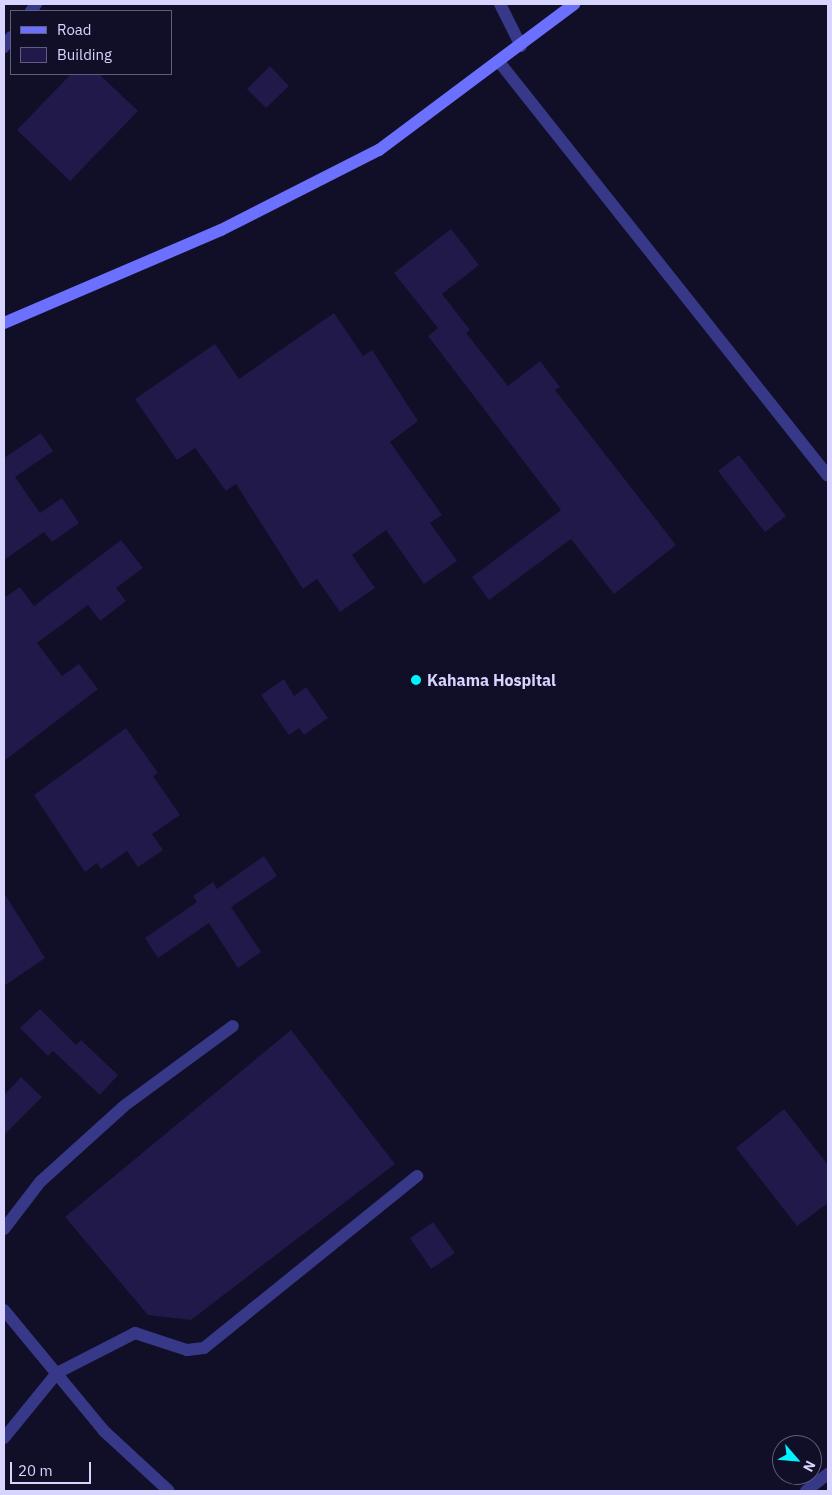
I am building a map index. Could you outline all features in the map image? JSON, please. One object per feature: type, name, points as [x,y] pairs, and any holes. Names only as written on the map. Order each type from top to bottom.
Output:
[{"type":"street","points":[[500,4],[521,46]]},
{"type":"street","points":[[4,323],[220,230],[379,150],[500,63],[574,4]]},
{"type":"street","points":[[500,63],[828,476]]},
{"type":"street","points":[[4,1229],[40,1182],[124,1106],[233,1026]]},
{"type":"street","points":[[4,1438],[57,1373],[135,1333],[145,1333],[188,1350],[204,1348],[417,1176]]},
{"type":"street","points":[[4,1310],[104,1431],[169,1491]]},
{"type":"street","points":[[806,1491],[828,1474]]},
{"type":"building","points":[[270,66],[289,86],[266,108],[247,89]]},
{"type":"building","points":[[70,75],[100,75],[138,111],[70,181],[17,130]]},
{"type":"building","points":[[451,229],[479,265],[442,294],[470,330],[466,333],[508,386],[540,361],[560,387],[555,390],[676,545],[614,594],[571,539],[489,600],[472,577],[561,510],[428,336],[438,328],[394,273]]},
{"type":"building","points":[[334,313],[363,356],[372,350],[418,421],[390,442],[442,515],[430,523],[457,561],[424,584],[386,530],[352,555],[375,588],[340,612],[317,579],[303,589],[236,484],[226,491],[195,448],[177,460],[135,399],[215,344],[239,379]]},
{"type":"building","points":[[41,433],[53,451],[15,477],[40,513],[62,498],[79,523],[52,542],[44,532],[4,560],[4,458]]},
{"type":"building","points":[[739,455],[786,516],[765,532],[718,471]]},
{"type":"building","points":[[121,540],[143,568],[116,588],[126,601],[100,621],[88,605],[37,643],[62,676],[79,664],[98,689],[4,761],[4,598],[20,587],[34,606]]},
{"type":"building","points":[[284,679],[294,696],[306,687],[328,718],[304,735],[299,728],[289,735],[261,695]]},
{"type":"building","points":[[126,728],[158,773],[153,776],[180,815],[152,834],[163,850],[138,867],[127,851],[101,869],[97,863],[85,872],[34,795]]},
{"type":"building","points":[[264,856],[277,876],[231,907],[261,952],[238,968],[209,923],[158,958],[145,938],[197,902],[193,896],[213,882],[217,889]]},
{"type":"building","points":[[4,893],[45,958],[4,986]]},
{"type":"building","points":[[40,1009],[76,1045],[81,1040],[118,1075],[100,1095],[53,1051],[48,1056],[20,1028]]},
{"type":"building","points":[[291,1030],[395,1164],[191,1320],[148,1315],[65,1217]]},
{"type":"building","points":[[21,1077],[42,1097],[4,1135],[4,1095]]},
{"type":"building","points":[[784,1109],[828,1165],[828,1203],[797,1226],[736,1148]]},
{"type":"building","points":[[433,1222],[455,1253],[431,1269],[410,1238]]},
{"type":"place","name":"Kahama Hospital","points":[[416,680]]}]
